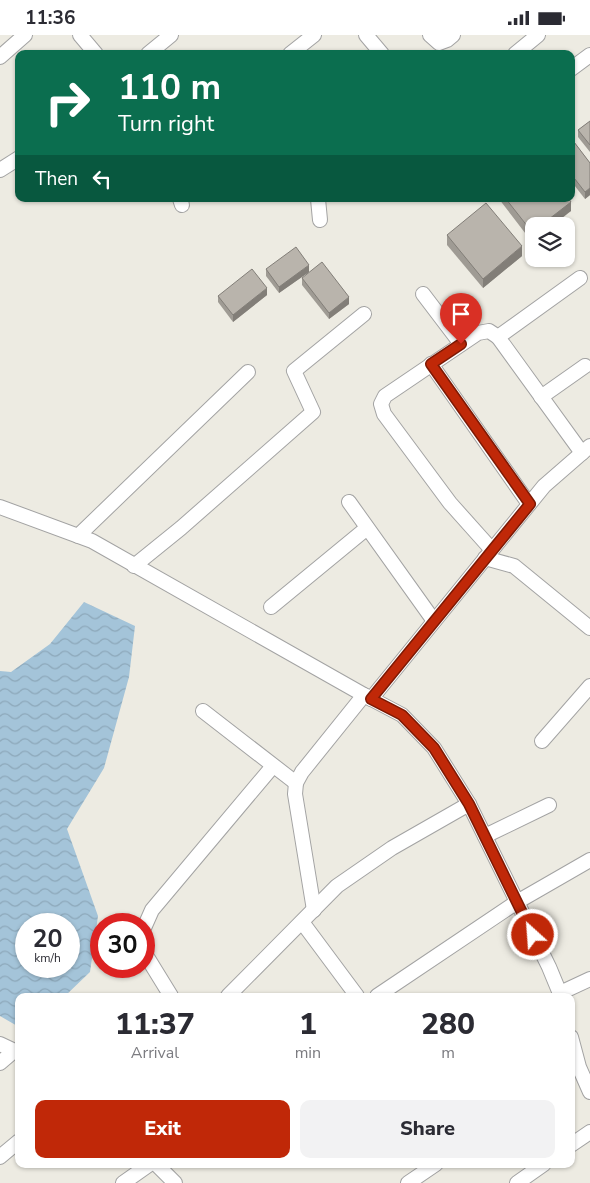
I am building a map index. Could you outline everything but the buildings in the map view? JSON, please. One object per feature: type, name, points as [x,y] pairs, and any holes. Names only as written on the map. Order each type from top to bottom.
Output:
[{"type":"street","points":[[0,57],[25,35]]},
{"type":"street","points":[[80,35],[93,50]]},
{"type":"street","points":[[153,50],[171,35]]},
{"type":"street","points":[[295,50],[314,35]]},
{"type":"street","points":[[366,35],[379,50]]},
{"type":"street","points":[[430,35],[439,43],[453,35]]},
{"type":"street","points":[[519,50],[538,35]]},
{"type":"street","points":[[575,66],[590,55]]},
{"type":"street","points":[[0,171],[15,161]]},
{"type":"street","points":[[318,202],[320,220]]},
{"type":"street","points":[[498,337],[580,278]]},
{"type":"street","points":[[423,294],[461,344]]},
{"type":"street","points":[[134,565],[180,528],[313,412],[294,371],[364,314]]},
{"type":"street","points":[[314,910],[295,794],[296,783],[302,772],[434,621],[489,554],[530,504],[544,486],[586,449],[541,397],[498,337],[489,331],[478,333],[385,396],[380,404],[384,415],[489,554],[514,566],[590,628]]},
{"type":"street","points":[[431,364],[530,504]]},
{"type":"street","points":[[541,397],[585,366]]},
{"type":"street","points":[[78,536],[248,372]]},
{"type":"street","points":[[349,502],[434,621]]},
{"type":"street","points":[[0,507],[92,541],[402,715],[434,748],[469,804],[559,993]]},
{"type":"street","points":[[271,607],[366,528]]},
{"type":"street","points":[[542,741],[590,686]]},
{"type":"street","points":[[203,711],[296,783]]},
{"type":"street","points":[[151,913],[273,766]]},
{"type":"street","points":[[237,993],[337,887],[392,848],[469,804]]},
{"type":"street","points":[[485,836],[548,805]]},
{"type":"street","points":[[381,993],[517,902],[590,860]]},
{"type":"street","points":[[302,922],[355,993]]},
{"type":"street","points":[[155,970],[169,993]]},
{"type":"street","points":[[564,993],[590,979]]},
{"type":"street","points":[[0,1044],[15,1052]]},
{"type":"street","points":[[0,1063],[15,1053]]},
{"type":"street","points":[[575,1070],[589,1085]]},
{"type":"street","points":[[575,1142],[590,1132]]},
{"type":"street","points":[[0,1157],[15,1144]]},
{"type":"street","points":[[123,1183],[144,1168]]},
{"type":"street","points":[[160,1168],[175,1183]]},
{"type":"street","points":[[408,1183],[430,1168]]},
{"type":"street","points":[[517,1183],[538,1168]]},
{"type":"water","points":[[84,602],[135,626],[129,677],[104,768],[67,829],[97,913],[90,913],[90,972],[68,993],[15,993],[15,1025],[0,1016],[0,671],[11,672],[50,644]]},
{"type":"route","points":[[461,344],[431,364],[530,504],[371,699],[402,715],[434,748],[469,804],[533,935]]}]
